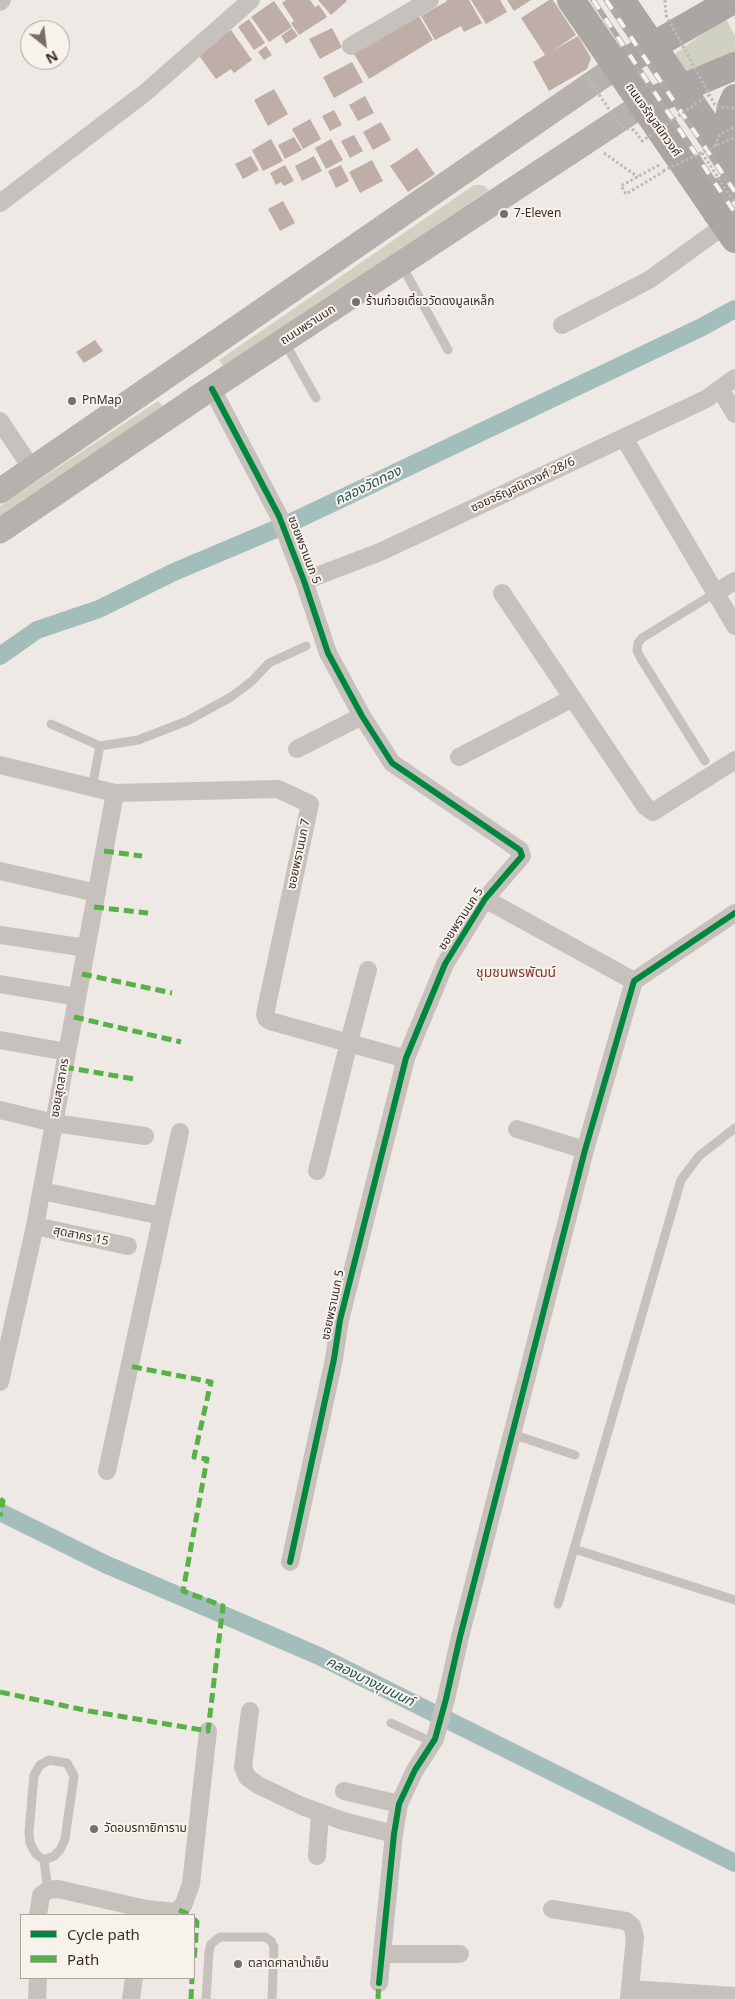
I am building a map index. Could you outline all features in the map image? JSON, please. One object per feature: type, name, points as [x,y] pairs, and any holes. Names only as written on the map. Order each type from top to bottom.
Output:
[{"type":"main road","name":"ถนนจรัญสนิทวงศ์","points":[[571,0],[642,105],[728,220]]},
{"type":"main road","points":[[621,0],[730,160]]},
{"type":"main road","points":[[0,490],[616,68],[733,0]]},
{"type":"main road","points":[[642,105],[735,66]]},
{"type":"main road","points":[[722,96],[731,107],[728,125],[730,160],[715,203],[728,220]]},
{"type":"main road","name":"ถนนพรานนก","points":[[0,531],[212,388],[642,105]]},
{"type":"street","points":[[351,46],[430,0]]},
{"type":"street","points":[[0,203],[146,92],[246,4]]},
{"type":"street","points":[[562,325],[649,280],[728,220]]},
{"type":"street","name":"ซอยจรัญสนิทวงศ์ 28/6","points":[[304,581],[380,552],[624,438],[706,399],[735,378]]},
{"type":"street","name":"ซอยพรานนก 5","points":[[212,388],[279,516],[328,652],[362,716],[392,763],[520,850],[522,856],[486,899],[446,964],[406,1058],[340,1320],[332,1367],[290,1562]]},
{"type":"street","points":[[720,389],[735,414]]},
{"type":"street","points":[[0,421],[32,469]]},
{"type":"street","points":[[624,438],[735,626]]},
{"type":"street","points":[[715,593],[735,581]]},
{"type":"street","points":[[502,592],[645,806],[653,812],[735,760]]},
{"type":"street","points":[[459,757],[573,698]]},
{"type":"street","points":[[297,749],[362,716]]},
{"type":"street","name":"ซอยพรานนก 7","points":[[0,764],[115,793],[278,789],[310,804],[265,1014],[270,1021],[399,1057]]},
{"type":"street","name":"ซอยสุดสาคร","points":[[0,1382],[42,1191],[86,948],[86,914],[97,893],[115,793]]},
{"type":"street","points":[[0,871],[97,893]]},
{"type":"street","points":[[486,899],[634,981]]},
{"type":"street","points":[[379,1983],[394,1834],[399,1804],[415,1770],[434,1740],[446,1699],[460,1637],[585,1150],[634,981],[732,921]]},
{"type":"street","points":[[0,935],[86,948]]},
{"type":"street","points":[[317,1171],[368,970]]},
{"type":"street","points":[[0,984],[77,997]]},
{"type":"street","points":[[0,1040],[67,1052]]},
{"type":"street","points":[[0,1110],[54,1123],[145,1136]]},
{"type":"street","points":[[517,1129],[585,1150]]},
{"type":"street","points":[[106,1471],[180,1132]]},
{"type":"street","points":[[42,1191],[162,1216]]},
{"type":"street","name":"สุดสาคร 15","points":[[35,1226],[128,1246]]},
{"type":"street","points":[[250,1712],[243,1767],[247,1776],[258,1785],[320,1812],[343,1821],[394,1834]]},
{"type":"street","points":[[38,1914],[41,1895],[48,1890],[58,1888],[146,1912],[175,1912],[183,1906],[191,1884],[208,1731]]},
{"type":"street","points":[[344,1791],[399,1804]]},
{"type":"street","points":[[317,1856],[320,1812]]},
{"type":"street","points":[[552,1909],[626,1921],[632,1926],[636,1937],[629,1994],[735,1996]]},
{"type":"street","points":[[382,1954],[460,1954]]},
{"type":"street","points":[[37,1999],[38,1979]]},
{"type":"street","points":[[131,1999],[134,1979]]},
{"type":"lane","points":[[401,264],[448,350]]},
{"type":"lane","points":[[284,341],[316,398]]},
{"type":"lane","points":[[705,761],[637,650],[638,643],[642,638],[715,593]]},
{"type":"lane","points":[[51,724],[100,746],[138,740],[187,721],[231,698],[278,658],[306,646]]},
{"type":"lane","points":[[92,787],[100,746]]},
{"type":"lane","points":[[558,1604],[681,1180],[699,1156],[732,1133]]},
{"type":"lane","points":[[512,1434],[575,1455]]},
{"type":"lane","points":[[574,1549],[735,1600]]},
{"type":"lane","points":[[391,1723],[434,1740]]},
{"type":"lane","points":[[44,1860],[54,1856],[60,1850],[65,1839],[74,1776],[67,1764],[49,1760],[40,1765],[34,1775],[29,1832],[30,1843],[36,1854],[44,1860],[48,1890]]},
{"type":"lane","points":[[206,1999],[209,1952],[211,1944],[220,1937],[265,1937],[271,1941],[274,1947],[272,1999]]},
{"type":"path","points":[[665,0],[666,15],[722,96]]},
{"type":"path","points":[[588,78],[620,127],[634,130],[642,141],[722,96]]},
{"type":"path","points":[[722,96],[716,107],[735,108]]},
{"type":"path","points":[[730,160],[720,134],[735,127]]},
{"type":"path","points":[[603,152],[638,176]]},
{"type":"path","points":[[666,161],[621,186],[626,194],[702,153],[730,160]]},
{"type":"path","points":[[702,153],[728,220]]},
{"type":"green space","points":[[725,17],[735,36],[735,52],[691,74],[681,73],[671,57]]},
{"type":"green space","points":[[474,185],[483,185],[489,190],[227,365],[222,365],[219,360]]},
{"type":"green space","points":[[158,401],[162,405],[161,411],[0,519],[0,506]]},
{"type":"building","points":[[286,0],[310,0],[315,7],[319,5],[327,17],[299,35],[291,23],[294,21],[282,3]]},
{"type":"building","points":[[318,0],[346,0],[347,1],[331,15]]},
{"type":"building","points":[[446,0],[469,0],[482,23],[464,32],[461,26],[435,40],[421,16]]},
{"type":"building","points":[[471,0],[500,0],[507,12],[486,24]]},
{"type":"building","points":[[507,0],[531,0],[514,11]]},
{"type":"building","points":[[549,0],[553,0],[576,35],[552,51],[578,36],[591,58],[587,69],[549,91],[533,62],[545,55],[521,18]]},
{"type":"building","points":[[274,1],[292,27],[269,42],[251,17]]},
{"type":"building","points":[[419,16],[433,40],[369,79],[354,54]]},
{"type":"building","points":[[249,19],[265,43],[254,50],[238,27]]},
{"type":"building","points":[[292,28],[298,36],[286,44],[281,36]]},
{"type":"building","points":[[332,28],[342,47],[320,59],[309,39]]},
{"type":"building","points":[[231,30],[252,60],[234,73],[231,69],[216,79],[197,53]]},
{"type":"building","points":[[266,46],[272,55],[264,60],[258,52]]},
{"type":"building","points":[[352,62],[363,82],[334,98],[323,77]]},
{"type":"building","points":[[274,89],[288,114],[268,126],[254,100]]},
{"type":"building","points":[[365,96],[374,113],[358,121],[349,105]]},
{"type":"building","points":[[334,110],[342,125],[330,131],[322,116]]},
{"type":"building","points":[[310,119],[321,139],[303,149],[292,129]]},
{"type":"building","points":[[381,122],[391,140],[373,150],[363,132]]},
{"type":"building","points":[[354,135],[363,151],[350,158],[341,141]]},
{"type":"building","points":[[294,137],[302,150],[285,159],[278,145]]},
{"type":"building","points":[[271,139],[283,161],[263,171],[252,150]]},
{"type":"building","points":[[331,139],[343,160],[326,169],[315,148]]},
{"type":"building","points":[[417,148],[435,174],[408,192],[390,166]]},
{"type":"building","points":[[251,156],[259,170],[243,179],[235,164]]},
{"type":"building","points":[[314,156],[322,171],[302,181],[295,166]]},
{"type":"building","points":[[372,160],[383,181],[360,193],[349,172]]},
{"type":"building","points":[[285,165],[294,181],[284,186],[281,182],[276,185],[270,173]]},
{"type":"building","points":[[341,165],[349,181],[336,188],[328,171]]},
{"type":"building","points":[[283,201],[295,223],[280,231],[268,209]]},
{"type":"building","points":[[95,340],[103,351],[84,363],[76,352]]},
{"type":"waterway","name":"คลองวัดทอง","points":[[0,656],[37,630],[99,609],[174,572],[290,523],[702,327],[735,309]]},
{"type":"waterway","name":"คลองบางขุนนนท์","points":[[0,1512],[105,1564],[319,1656],[735,1863]]},
{"type":"railway","points":[[593,0],[735,213]]},
{"type":"railway","points":[[606,0],[735,192]]},
{"type":"marked path","points":[[104,851],[142,856]]},
{"type":"marked path","points":[[94,907],[148,913]]},
{"type":"marked path","points":[[82,974],[172,993]]},
{"type":"marked path","points":[[74,1017],[181,1042]]},
{"type":"marked path","points":[[64,1067],[134,1079]]},
{"type":"marked path","points":[[0,1692],[89,1711],[208,1731],[223,1606],[183,1591],[207,1459],[194,1457],[211,1382],[129,1366]]},
{"type":"marked path","points":[[0,1499],[3,1501],[0,1516]]},
{"type":"marked path","points":[[179,1910],[188,1914]]},
{"type":"marked path","points":[[195,1920],[197,1922],[195,1949]]},
{"type":"marked path","points":[[191,1999],[192,1979]]},
{"type":"marked path","points":[[378,1999],[379,1983]]},
{"type":"cycle path","points":[[212,389],[279,516],[304,581],[328,653],[362,716],[392,763],[520,850],[522,856],[485,899],[445,964],[406,1058],[340,1320],[334,1359],[290,1562]]},
{"type":"cycle path","points":[[379,1983],[394,1834],[399,1804],[415,1770],[435,1739],[585,1150],[634,981],[735,913]]},
{"type":"place","name":"7-Eleven","points":[[504,214]]},
{"type":"place","name":"ร้านก๋วยเตี๋ยววัดดงมูลเหล็ก","points":[[356,302]]},
{"type":"place","name":"PnMap","points":[[72,401]]},
{"type":"place","name":"วัดอมรทายิการาม","points":[[94,1829]]},
{"type":"place","name":"ตลาดศาลาน้ำเย็น","points":[[238,1964]]},
{"type":"district","name":"ชุมชนพรพัฒน์","points":[[516,973]]}]
